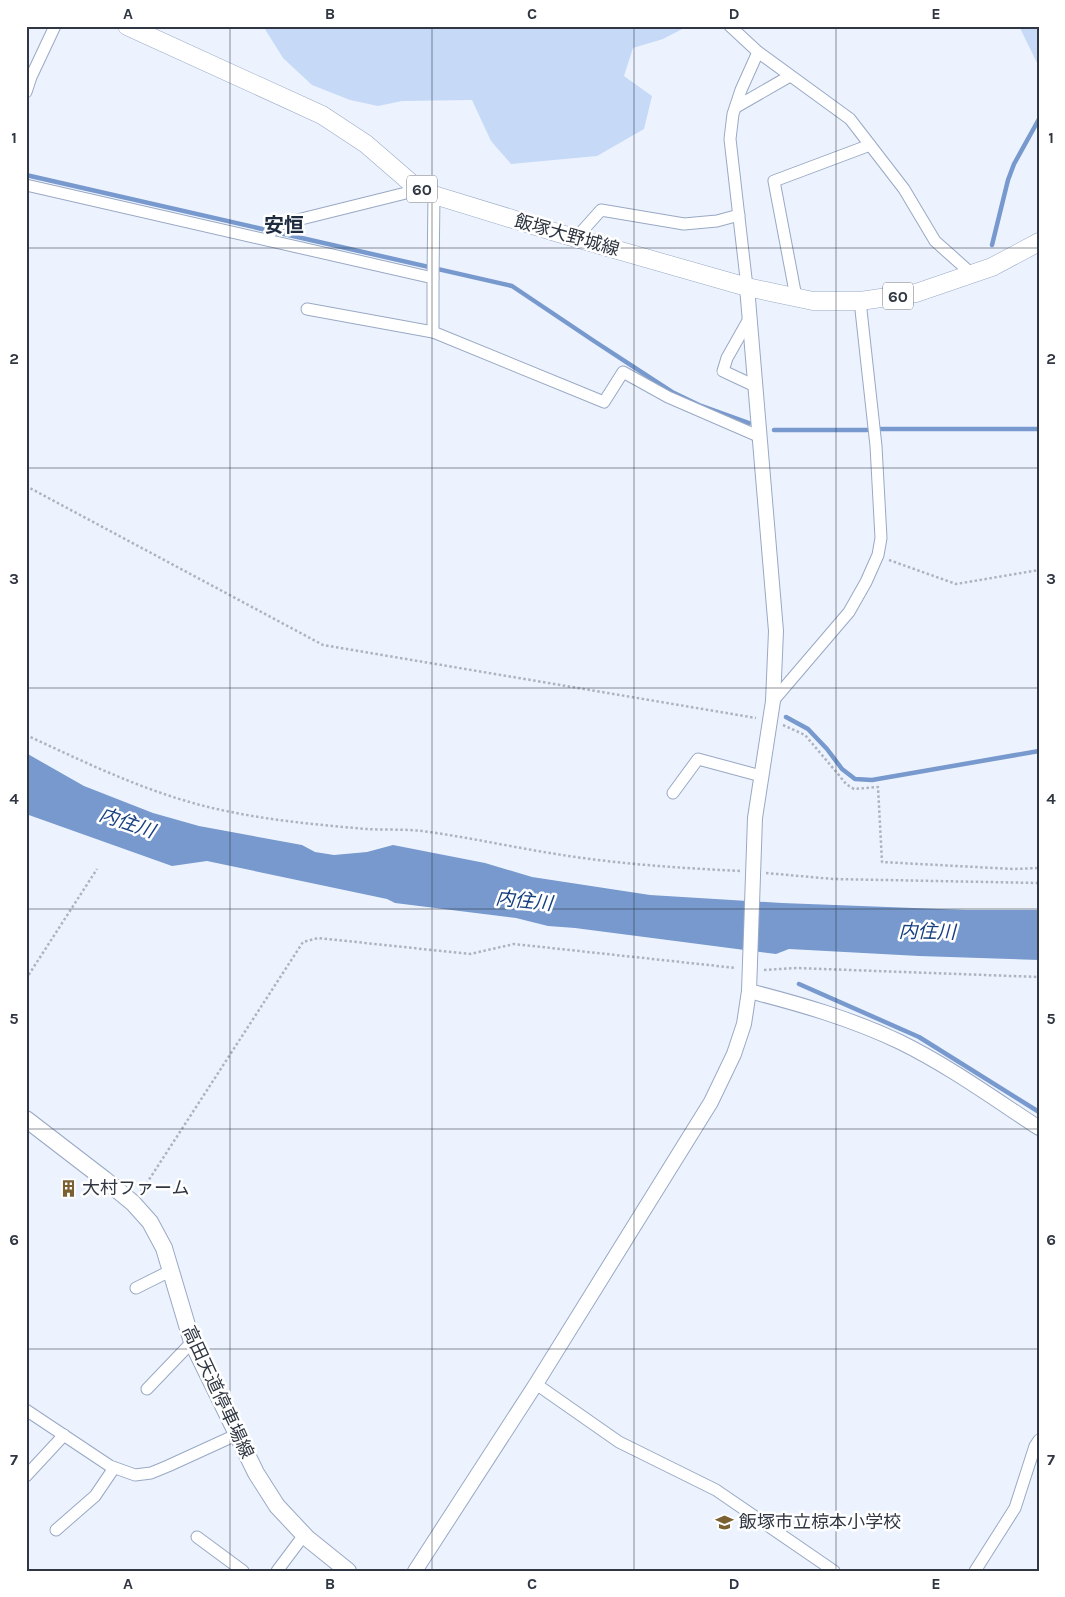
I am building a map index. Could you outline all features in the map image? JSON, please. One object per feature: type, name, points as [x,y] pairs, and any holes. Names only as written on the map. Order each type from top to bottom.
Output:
[{"type":"main road","name":"飯塚大野城線","points":[[127,26],[322,115],[366,144],[411,183],[428,192],[576,238],[747,287],[813,301],[860,301],[916,293],[974,275],[1039,242]]},
{"type":"main road","name":"高田天道停車場線","points":[[26,1119],[133,1203],[150,1222],[164,1248],[192,1342],[256,1473],[277,1506],[304,1535],[348,1571]]},
{"type":"street","points":[[26,92],[55,26]]},
{"type":"street","points":[[730,26],[758,52],[850,119],[904,189],[935,241],[974,275]]},
{"type":"street","points":[[415,1571],[536,1384],[711,1102],[734,1054],[744,1024],[749,991],[755,818],[773,701],[776,631],[758,436],[750,319],[730,139],[741,90],[758,52]]},
{"type":"street","points":[[736,107],[790,76]]},
{"type":"street","points":[[796,297],[774,181],[870,145]]},
{"type":"street","points":[[26,185],[271,233],[433,269]]},
{"type":"street","points":[[271,233],[428,192],[433,269],[433,332]]},
{"type":"street","points":[[576,238],[601,210],[684,224],[717,221],[739,215]]},
{"type":"street","points":[[773,701],[850,612],[878,555],[880,538],[876,446],[860,301]]},
{"type":"street","points":[[307,309],[433,332],[604,402],[623,372],[668,397],[758,436]]},
{"type":"street","points":[[750,319],[727,358],[723,371],[755,386]]},
{"type":"street","points":[[673,793],[698,759],[761,776]]},
{"type":"street","points":[[749,991],[792,1002],[861,1026],[899,1042],[934,1060],[1039,1128]]},
{"type":"street","points":[[136,1288],[170,1271]]},
{"type":"street","points":[[147,1389],[192,1342]]},
{"type":"street","points":[[536,1384],[619,1442],[716,1490],[834,1571]]},
{"type":"street","points":[[26,1410],[114,1468],[135,1475],[151,1473],[238,1434]]},
{"type":"street","points":[[26,1476],[64,1435]]},
{"type":"street","points":[[975,1571],[1015,1508],[1035,1446],[1039,1440]]},
{"type":"street","points":[[56,1530],[95,1496],[114,1468]]},
{"type":"street","points":[[278,1571],[304,1535]]},
{"type":"street","points":[[197,1537],[243,1571]]},
{"type":"path","points":[[26,486],[323,646],[770,720],[805,734],[846,784],[854,789],[878,787],[882,862],[1013,869],[1039,868]]},
{"type":"path","points":[[878,555],[956,584],[1039,570]]},
{"type":"path","points":[[26,735],[99,770],[143,787],[188,802],[231,812],[281,820],[366,829],[421,831],[558,855],[624,862],[832,879],[1039,883]]},
{"type":"path","points":[[26,979],[97,869]]},
{"type":"path","points":[[133,1203],[303,942],[318,938],[470,954],[514,944],[769,971],[806,969],[1039,977]]},
{"type":"shaded area","points":[[263,26],[688,26],[663,39],[633,48],[624,76],[652,96],[644,129],[597,156],[511,164],[491,141],[472,100],[402,101],[378,106],[350,100],[312,85],[283,58]]},
{"type":"shaded area","points":[[1019,26],[1039,26],[1039,67]]},
{"type":"water","name":"内住川","points":[[26,753],[84,786],[153,813],[199,826],[302,845],[315,852],[334,855],[367,852],[393,845],[485,863],[532,877],[650,895],[782,903],[966,910],[1039,910],[1039,960],[789,949],[776,954],[548,926],[516,918],[395,903],[387,899],[207,861],[172,866],[26,814]]},
{"type":"waterway","points":[[992,245],[1008,180],[1014,164],[1039,119]]},
{"type":"waterway","points":[[26,175],[512,286],[672,392],[699,405],[749,423]]},
{"type":"waterway","points":[[880,429],[1039,429]]},
{"type":"waterway","points":[[774,430],[867,430]]},
{"type":"waterway","points":[[786,717],[808,729],[827,749],[842,769],[855,779],[872,780],[1039,751]]},
{"type":"waterway","points":[[799,984],[919,1037],[1039,1112]]},
{"type":"place","name":"大村ファーム","points":[[68,1188]]},
{"type":"place","name":"飯塚市立椋本小学校","points":[[725,1522]]},
{"type":"district","name":"安恒","points":[[284,225]]}]
